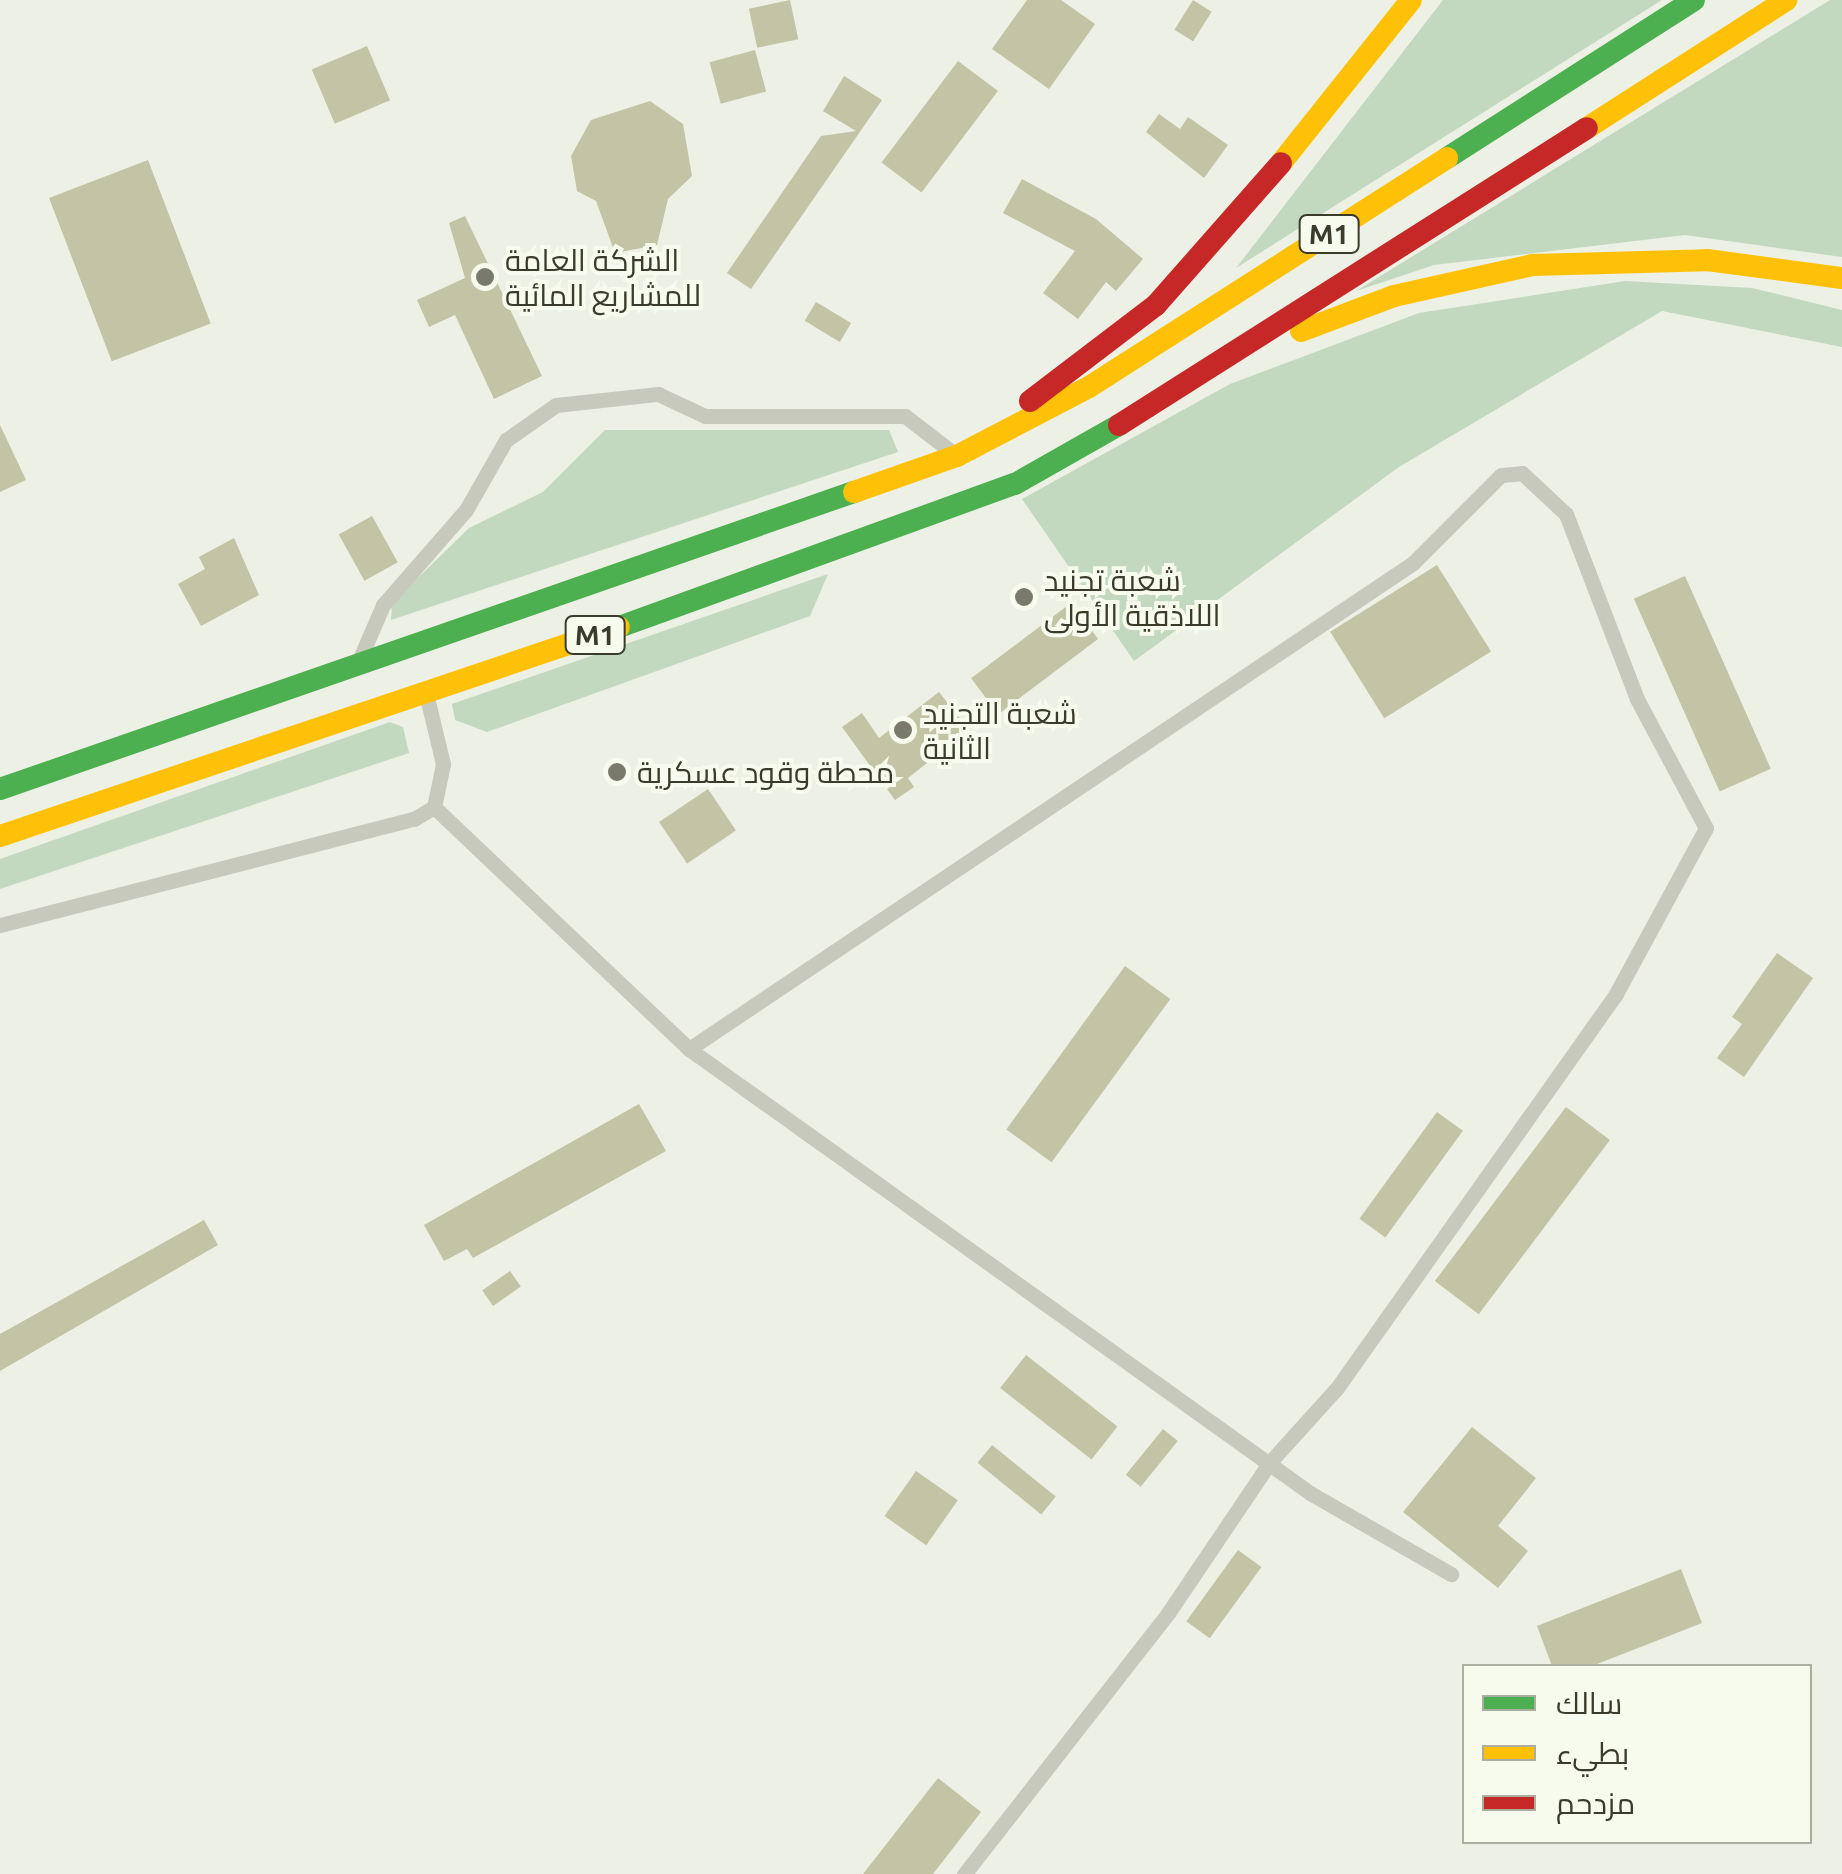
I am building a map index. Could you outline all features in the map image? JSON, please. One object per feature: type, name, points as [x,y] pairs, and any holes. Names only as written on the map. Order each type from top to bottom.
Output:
[{"type":"highway","points":[[957,456],[1156,305],[1226,233],[1412,0]]},
{"type":"highway","name":"M1","points":[[0,789],[957,456],[1089,387],[1694,0]]},
{"type":"highway","name":"M1","points":[[0,836],[982,498],[1173,394],[1786,0]]},
{"type":"highway","points":[[1173,394],[1320,321],[1534,265],[1707,260],[1842,278]]},
{"type":"street","points":[[356,666],[383,605],[466,510],[506,440],[556,405],[658,394],[704,416],[905,416],[957,456]]},
{"type":"street","points":[[689,1049],[1414,563],[1486,486],[1522,473],[1566,514],[1636,698],[1706,828],[1616,994],[1336,1389],[1270,1462],[1170,1612],[964,1874]]},
{"type":"street","points":[[426,692],[442,764],[434,807]]},
{"type":"street","points":[[0,925],[385,829],[434,807]]},
{"type":"street","points":[[434,807],[689,1049],[1270,1462],[1451,1574]]},
{"type":"green space","points":[[1443,0],[1662,0],[1236,268]]},
{"type":"green space","points":[[1830,0],[1842,0],[1842,257],[1685,235],[1434,265],[1356,291]]},
{"type":"green space","points":[[1625,281],[1752,288],[1842,310],[1842,347],[1662,311],[1399,467],[1134,661],[1022,499],[1230,384],[1419,313]]},
{"type":"green space","points":[[605,430],[889,430],[898,452],[391,620],[392,603],[469,528],[543,492]]},
{"type":"green space","points":[[828,574],[810,616],[487,732],[455,720],[452,704]]},
{"type":"green space","points":[[390,722],[403,727],[409,753],[0,889],[0,859]]},
{"type":"building","points":[[790,0],[798,39],[757,48],[749,9]]},
{"type":"building","points":[[1027,0],[1061,0],[1095,24],[1049,89],[992,49]]},
{"type":"building","points":[[1193,0],[1212,12],[1193,41],[1174,30]]},
{"type":"building","points":[[367,46],[390,100],[335,124],[312,69]]},
{"type":"building","points":[[755,50],[766,92],[721,104],[710,62]]},
{"type":"building","points":[[958,61],[998,91],[922,193],[882,162]]},
{"type":"building","points":[[844,76],[882,100],[751,289],[727,273],[821,136],[856,131],[823,111]]},
{"type":"building","points":[[650,101],[683,124],[692,176],[668,199],[657,245],[615,253],[596,201],[577,191],[571,156],[591,120]]},
{"type":"building","points":[[1159,114],[1180,129],[1188,117],[1228,145],[1204,178],[1146,132]]},
{"type":"building","points":[[148,160],[211,323],[112,361],[49,198]]},
{"type":"building","points":[[1022,179],[1096,219],[1143,259],[1116,291],[1106,282],[1078,319],[1043,293],[1075,251],[1003,213]]},
{"type":"building","points":[[465,216],[542,376],[494,399],[455,315],[429,327],[417,300],[465,278],[449,223]]},
{"type":"building","points":[[816,302],[851,323],[840,342],[805,321]]},
{"type":"building","points":[[0,425],[26,480],[0,492]]},
{"type":"building","points":[[372,516],[398,562],[364,581],[339,534]]},
{"type":"building","points":[[234,538],[259,595],[201,626],[178,584],[205,569],[199,557]]},
{"type":"building","points":[[1437,565],[1491,652],[1384,718],[1330,632]]},
{"type":"building","points":[[1685,576],[1771,769],[1720,792],[1634,599]]},
{"type":"building","points":[[1071,603],[1098,639],[998,714],[971,678]]},
{"type":"building","points":[[939,692],[969,730],[908,778],[914,787],[895,800],[842,727],[862,713],[879,738]]},
{"type":"building","points":[[708,789],[736,830],[687,863],[659,822]]},
{"type":"building","points":[[1777,953],[1813,978],[1744,1077],[1717,1058],[1742,1024],[1732,1017]]},
{"type":"building","points":[[1125,966],[1170,999],[1052,1162],[1006,1129]]},
{"type":"building","points":[[639,1104],[666,1151],[473,1258],[467,1249],[444,1261],[424,1225]]},
{"type":"building","points":[[1566,1107],[1610,1140],[1479,1314],[1435,1281]]},
{"type":"building","points":[[1437,1112],[1463,1131],[1385,1238],[1359,1219]]},
{"type":"building","points":[[204,1220],[218,1245],[0,1371],[0,1334]]},
{"type":"building","points":[[510,1271],[521,1287],[493,1306],[482,1291]]},
{"type":"building","points":[[1026,1355],[1117,1426],[1092,1460],[1000,1388]]},
{"type":"building","points":[[1472,1427],[1536,1478],[1498,1526],[1528,1551],[1498,1588],[1403,1512]]},
{"type":"building","points":[[1163,1429],[1178,1441],[1141,1487],[1126,1475]]},
{"type":"building","points":[[992,1445],[1056,1497],[1041,1514],[978,1463]]},
{"type":"building","points":[[916,1471],[958,1500],[926,1545],[884,1516]]},
{"type":"building","points":[[1238,1550],[1261,1567],[1210,1638],[1186,1621]]},
{"type":"building","points":[[1681,1569],[1702,1623],[1597,1664],[1551,1664],[1537,1626]]},
{"type":"building","points":[[938,1778],[981,1812],[933,1874],[863,1874]]},
{"type":"traffic: fast","points":[[1447,158],[1694,0]]},
{"type":"traffic: fast","points":[[619,627],[1015,484],[1119,425]]},
{"type":"traffic: fast","points":[[0,789],[854,492]]},
{"type":"traffic: slow","points":[[1281,163],[1411,0]]},
{"type":"traffic: slow","points":[[1587,128],[1786,0]]},
{"type":"traffic: slow","points":[[854,492],[957,456],[1089,387],[1447,158]]},
{"type":"traffic: slow","points":[[1301,331],[1394,296],[1533,265],[1707,260],[1842,278]]},
{"type":"traffic: slow","points":[[0,836],[619,627]]},
{"type":"traffic: jam","points":[[1119,425],[1587,128]]},
{"type":"traffic: jam","points":[[1030,401],[1156,305],[1281,163]]},
{"type":"place","name":"الشركة العامة للمشاريع المائية","points":[[485,277]]},
{"type":"place","name":"شعبة تجنيد اللاذقية الأولى","points":[[1024,597]]},
{"type":"place","name":"شعبة التجنيد الثانية","points":[[903,730]]},
{"type":"place","name":"محطة وقود عسكرية","points":[[617,772]]}]
